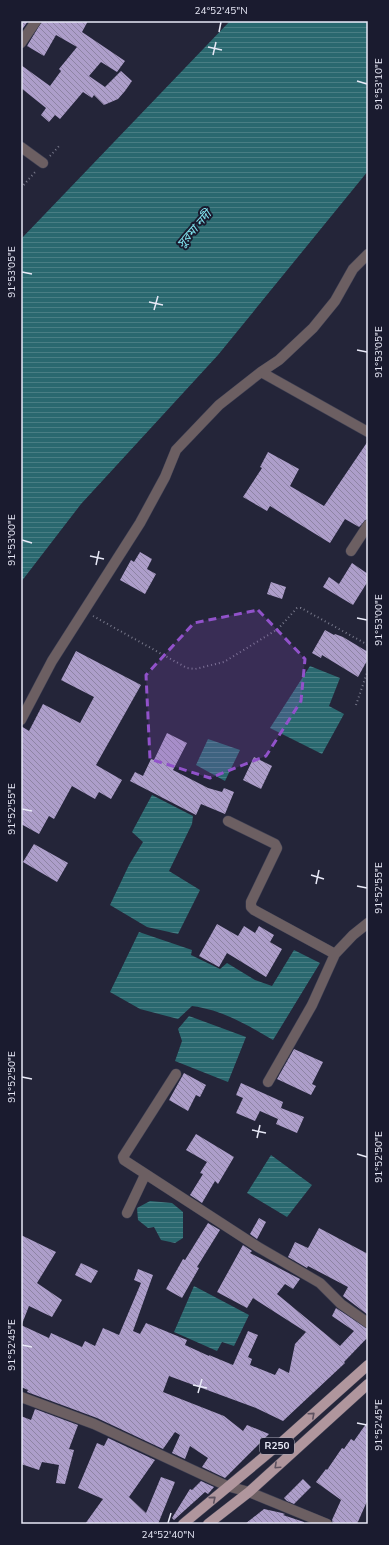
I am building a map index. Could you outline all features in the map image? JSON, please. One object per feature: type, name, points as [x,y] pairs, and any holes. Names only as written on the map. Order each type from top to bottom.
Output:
[{"type":"main road","name":"R250","points":[[183,1524],[283,1441],[368,1364]]},
{"type":"main road","name":"R250","points":[[208,1524],[249,1492],[368,1384]]},
{"type":"street","points":[[21,43],[36,21]]},
{"type":"street","points":[[21,147],[42,164]]},
{"type":"street","points":[[21,720],[52,661],[140,523],[165,477],[176,450],[218,405],[279,360],[313,328],[336,301],[353,269],[368,254]]},
{"type":"street","points":[[261,372],[368,432]]},
{"type":"street","points":[[351,550],[368,525]]},
{"type":"street","points":[[228,821],[275,844],[277,848],[251,902],[251,907],[335,954]]},
{"type":"street","points":[[268,1082],[312,1005],[335,954],[352,934],[368,923]]},
{"type":"street","points":[[176,1074],[123,1157],[127,1163],[258,1247],[320,1283],[341,1304],[368,1323]]},
{"type":"street","points":[[127,1213],[146,1175]]},
{"type":"street","points":[[21,1397],[94,1424],[227,1486],[249,1492],[327,1524]]},
{"type":"path","points":[[85,611],[187,668],[194,669],[224,662],[278,629],[297,608],[301,608],[368,645]]},
{"type":"path","points":[[356,705],[368,670]]},
{"type":"highlighted area","points":[[258,610],[305,659],[301,701],[266,756],[210,778],[150,759],[146,675],[194,623]]},
{"type":"water","name":"সুরমা নদী","points":[[230,21],[368,21],[368,171],[218,355],[81,504],[21,582],[21,239]]},
{"type":"water","points":[[310,666],[340,678],[329,706],[344,714],[322,754],[270,728]]},
{"type":"water","points":[[208,739],[240,750],[225,781],[196,765]]},
{"type":"water","points":[[152,795],[193,816],[192,824],[169,871],[200,890],[178,934],[147,927],[110,905],[129,865],[143,842],[132,832]]},
{"type":"water","points":[[139,932],[192,950],[191,955],[220,969],[227,963],[255,980],[272,986],[294,950],[320,963],[273,1040],[234,1019],[214,1011],[192,1006],[178,1019],[140,1009],[110,992]]},
{"type":"water","points":[[189,1016],[246,1037],[228,1082],[175,1061],[182,1041],[178,1029]]},
{"type":"water","points":[[271,1155],[312,1185],[287,1217],[247,1193]]},
{"type":"water","points":[[150,1201],[172,1203],[183,1212],[183,1238],[175,1243],[161,1240],[154,1227],[148,1228],[138,1220],[137,1208]]},
{"type":"water","points":[[194,1286],[249,1315],[234,1346],[222,1342],[217,1351],[174,1332]]},
{"type":"building","points":[[21,21],[28,21],[21,31]]},
{"type":"building","points":[[42,21],[88,21],[82,32],[125,61],[117,72],[101,62],[89,76],[105,87],[121,71],[132,81],[118,99],[104,105],[94,95],[92,98],[83,92],[60,119],[55,115],[49,122],[41,115],[46,108],[21,88],[21,65],[50,86],[61,71],[59,69],[77,47],[56,35],[44,56],[27,46]]},
{"type":"building","points":[[368,441],[368,518],[359,527],[345,519],[330,543],[270,506],[267,511],[243,497],[262,468],[260,467],[268,452],[299,469],[290,486],[324,506]]},
{"type":"building","points":[[140,552],[152,559],[147,569],[156,574],[145,594],[120,580],[131,560],[134,562]]},
{"type":"building","points":[[352,563],[368,574],[368,581],[353,605],[323,587],[329,577],[339,584]]},
{"type":"building","points":[[271,582],[286,587],[282,599],[267,594]]},
{"type":"building","points":[[325,630],[334,635],[343,637],[368,652],[368,659],[358,677],[322,655],[321,658],[312,653]]},
{"type":"building","points":[[76,651],[141,685],[96,765],[122,780],[111,799],[99,792],[95,799],[72,786],[54,819],[49,816],[39,834],[21,824],[21,726],[29,731],[43,704],[80,723],[94,697],[61,680]]},
{"type":"building","points":[[167,733],[187,743],[173,770],[208,788],[222,792],[224,788],[234,792],[225,814],[201,804],[196,815],[130,781],[135,772],[143,776],[151,759],[154,760]]},
{"type":"building","points":[[254,757],[272,766],[261,789],[243,780]]},
{"type":"building","points":[[34,844],[68,863],[57,882],[23,862]]},
{"type":"building","points":[[217,924],[238,936],[244,926],[255,933],[259,926],[274,935],[270,942],[282,949],[266,977],[227,953],[219,967],[199,956]]},
{"type":"building","points":[[294,1049],[323,1062],[312,1084],[316,1086],[311,1095],[277,1079]]},
{"type":"building","points":[[184,1073],[206,1085],[200,1097],[196,1095],[188,1111],[169,1100]]},
{"type":"building","points":[[241,1083],[283,1102],[281,1108],[304,1117],[297,1133],[276,1124],[278,1119],[260,1111],[255,1121],[236,1113],[243,1098],[236,1095]]},
{"type":"building","points":[[196,1134],[234,1157],[218,1184],[215,1181],[202,1203],[190,1195],[203,1174],[200,1173],[207,1162],[186,1150]]},
{"type":"building","points":[[259,1218],[266,1222],[257,1239],[250,1234]]},
{"type":"building","points":[[208,1223],[220,1230],[197,1267],[199,1268],[182,1298],[166,1289],[183,1259],[185,1260]]},
{"type":"building","points":[[319,1228],[368,1254],[368,1315],[343,1296],[348,1287],[308,1266],[307,1268],[288,1257],[295,1242],[308,1248]]},
{"type":"building","points":[[21,1235],[56,1252],[37,1283],[62,1300],[52,1317],[29,1306],[22,1324]]},
{"type":"building","points":[[243,1245],[252,1251],[250,1253],[300,1279],[293,1289],[285,1284],[277,1294],[340,1346],[354,1331],[332,1316],[336,1308],[368,1329],[368,1337],[344,1362],[345,1363],[283,1421],[256,1408],[169,1376],[163,1392],[224,1416],[243,1431],[247,1425],[269,1434],[225,1478],[202,1467],[208,1458],[190,1446],[185,1459],[172,1453],[180,1435],[175,1432],[163,1449],[97,1418],[27,1392],[28,1390],[21,1387],[21,1325],[49,1338],[51,1333],[82,1347],[85,1341],[95,1346],[103,1328],[119,1335],[141,1283],[134,1280],[138,1269],[153,1275],[133,1331],[140,1334],[146,1323],[187,1340],[185,1345],[233,1365],[248,1331],[258,1335],[248,1357],[252,1359],[250,1365],[275,1375],[279,1368],[289,1373],[295,1344],[306,1332],[253,1298],[247,1308],[217,1292]]},
{"type":"building","points":[[81,1263],[98,1271],[91,1283],[75,1275]]},
{"type":"building","points":[[35,1409],[78,1425],[69,1449],[74,1450],[65,1484],[56,1483],[59,1465],[42,1462],[39,1470],[21,1464],[21,1416],[31,1420]]},
{"type":"building","points":[[368,1421],[368,1499],[357,1524],[333,1524],[332,1520],[341,1500],[316,1482],[326,1469],[327,1470],[342,1448],[344,1449],[351,1439],[354,1441]]},
{"type":"building","points":[[108,1438],[155,1460],[129,1497],[146,1513],[161,1477],[175,1482],[158,1524],[85,1524],[103,1499],[78,1488],[97,1443],[104,1446]]},
{"type":"building","points":[[303,1479],[311,1487],[294,1504],[287,1501],[284,1498]]},
{"type":"building","points":[[201,1481],[214,1487],[208,1494],[205,1492],[174,1520],[172,1518],[190,1489],[192,1490]]},
{"type":"building","points":[[264,1509],[285,1514],[283,1515],[304,1522],[304,1524],[245,1524]]}]
